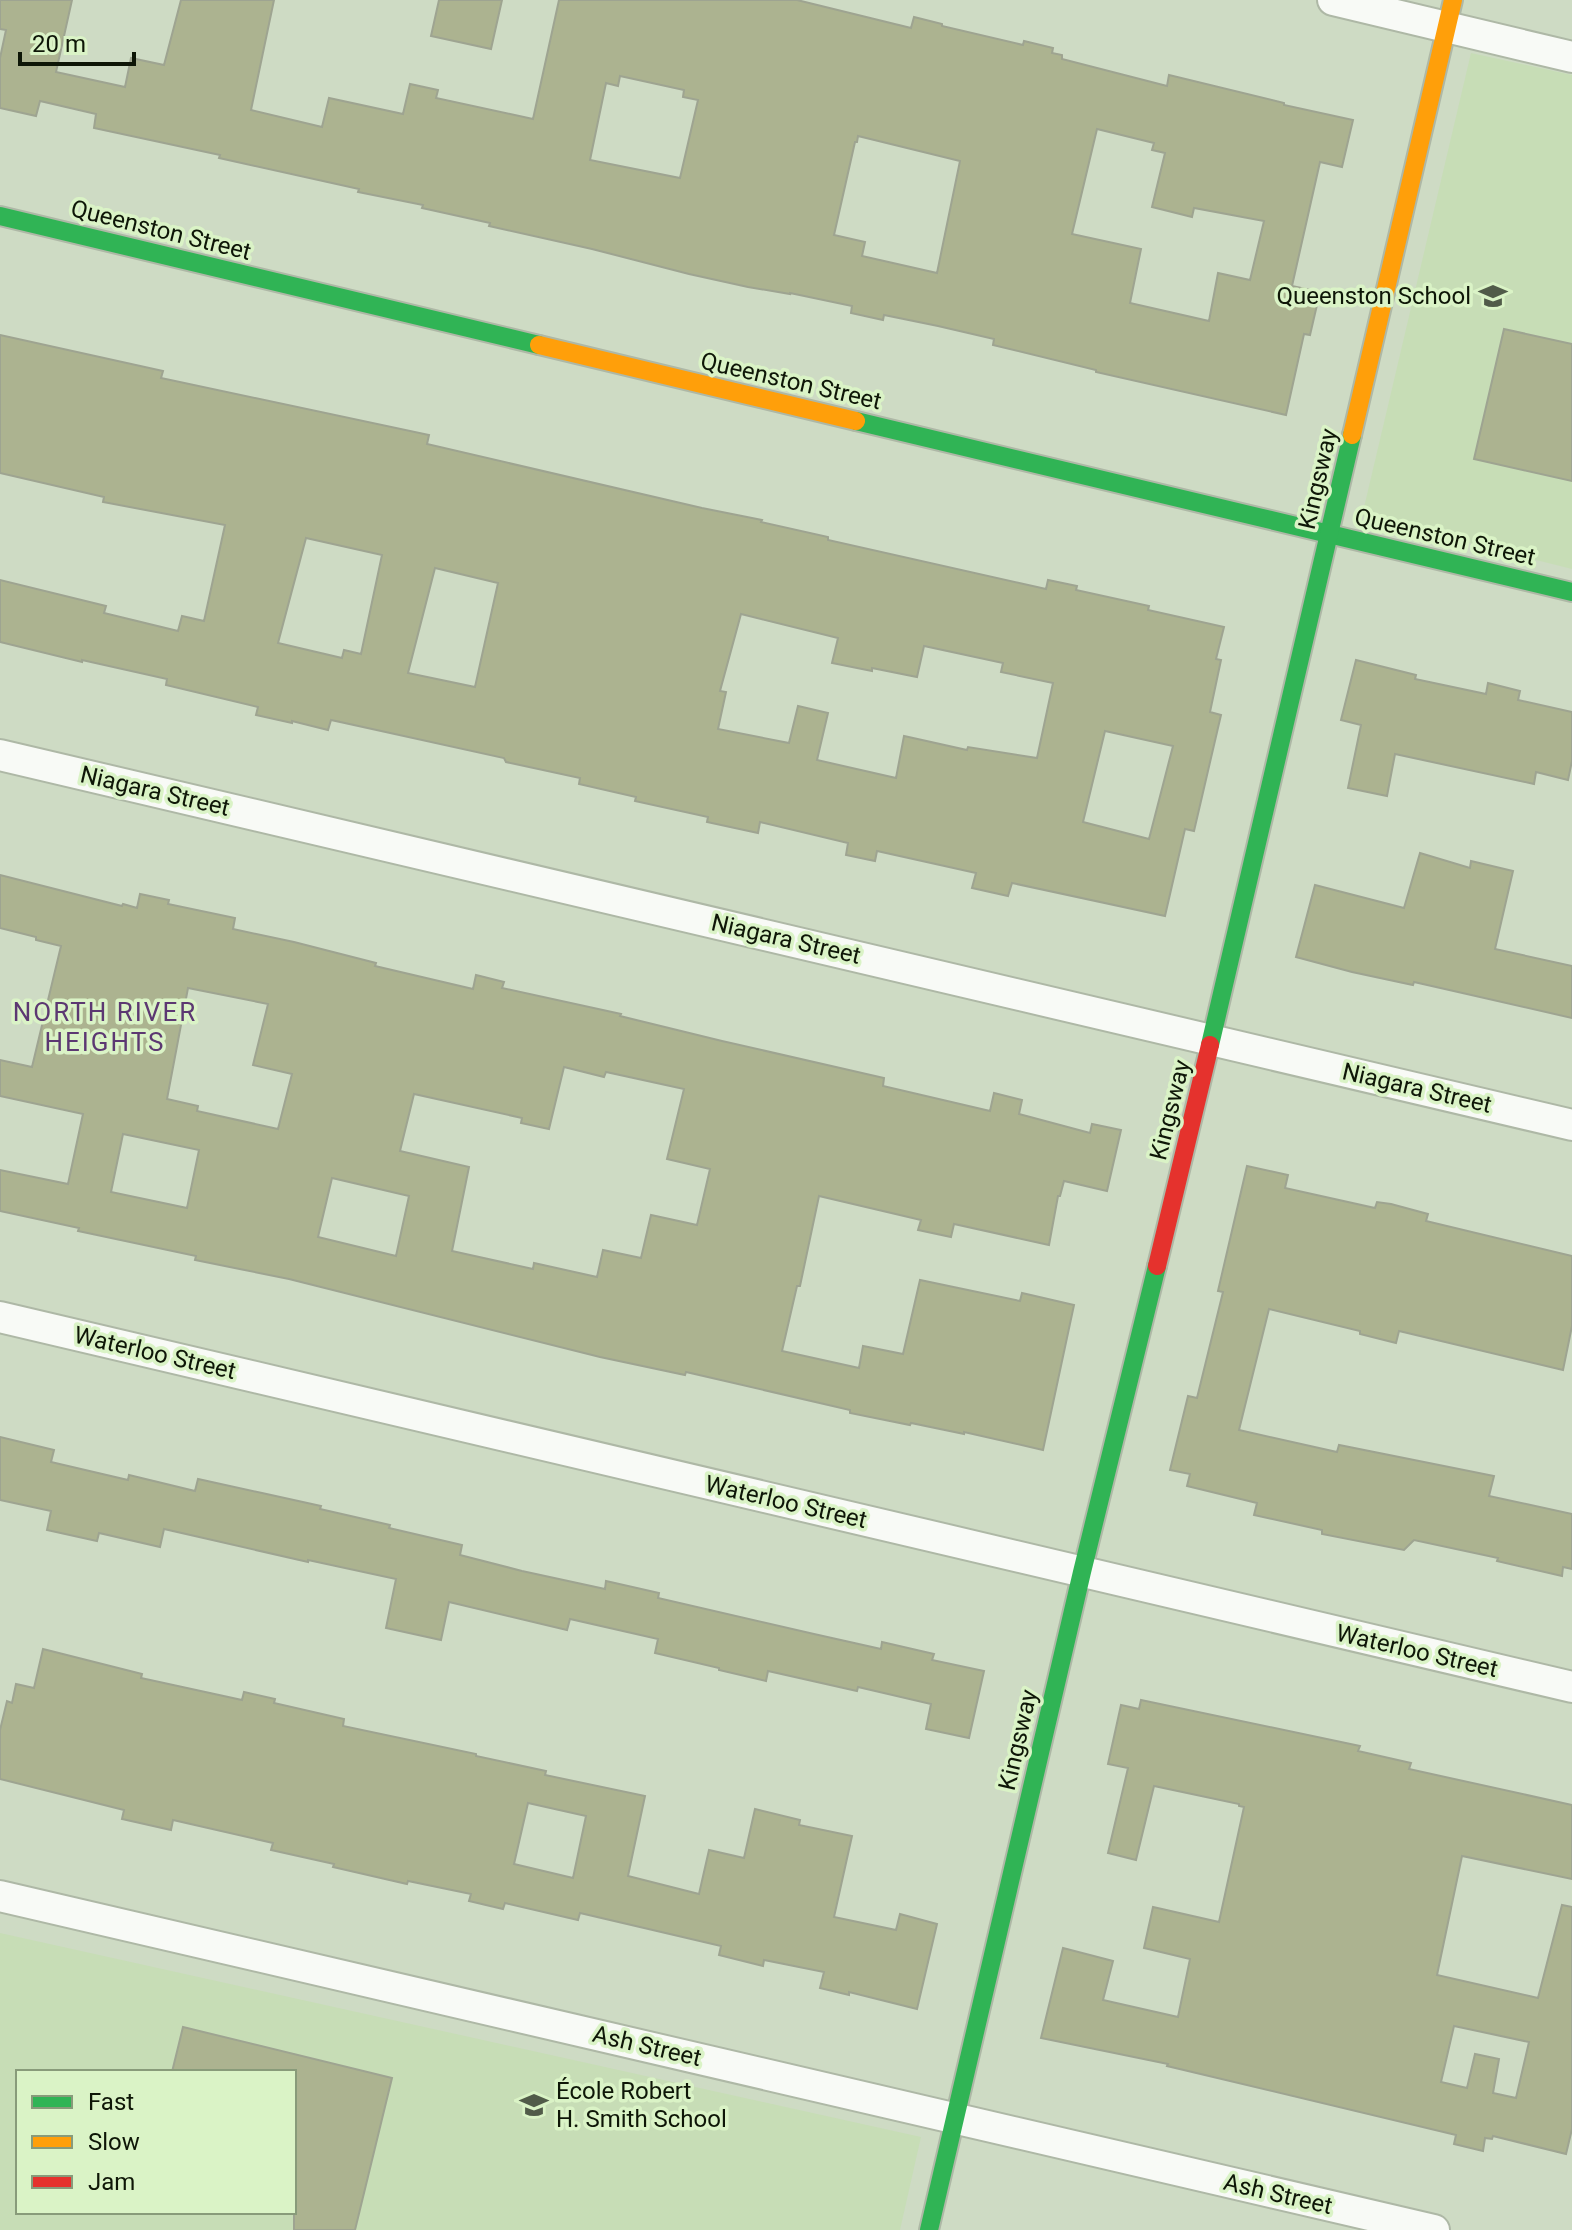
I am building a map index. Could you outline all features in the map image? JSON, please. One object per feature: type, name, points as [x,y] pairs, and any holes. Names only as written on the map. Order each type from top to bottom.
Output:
[{"type":"street","points":[[1333,0],[1449,14],[1572,57]]},
{"type":"street","name":"Kingsway","points":[[929,2230],[1082,1572],[1212,1039],[1449,14]]},
{"type":"street","name":"Queenston Street","points":[[0,216],[1572,592]]},
{"type":"street","name":"Niagara Street","points":[[0,755],[1572,1125]]},
{"type":"street","name":"Waterloo Street","points":[[0,1317],[1572,1687]]},
{"type":"street","name":"Ash Street","points":[[0,1896],[1434,2230]]},
{"type":"shaded area","name":"Queenston School","points":[[1471,53],[1572,75],[1572,569],[1362,516]]},
{"type":"shaded area","name":"École Robert H. Smith School","points":[[0,1933],[921,2137],[900,2230],[0,2230]]},
{"type":"building","points":[[0,0],[72,0],[56,72],[125,87],[131,58],[164,65],[181,0],[274,0],[251,110],[322,127],[329,98],[403,114],[410,84],[438,90],[436,98],[533,119],[559,0],[797,0],[911,28],[914,17],[1023,45],[1024,41],[1053,48],[1052,53],[1062,55],[1062,59],[1167,86],[1169,75],[1353,120],[1342,167],[1320,162],[1292,286],[1320,292],[1310,335],[1304,334],[1286,415],[1096,372],[993,345],[994,339],[884,315],[883,320],[851,313],[852,306],[689,274],[489,226],[490,223],[422,208],[423,205],[358,192],[359,189],[94,128],[96,114],[40,101],[36,116],[0,108],[0,58],[6,30],[0,29]],"holes":[[[620,76],[684,90],[683,97],[698,100],[680,178],[590,160],[606,83],[618,86]],[[1097,129],[1154,143],[1152,150],[1165,153],[1152,207],[1192,217],[1194,208],[1264,221],[1250,280],[1218,273],[1209,321],[1130,303],[1141,249],[1072,234]],[[858,136],[960,161],[937,273],[862,256],[865,242],[834,235]]]},
{"type":"building","points":[[439,0],[502,0],[491,49],[431,36]]},
{"type":"building","points":[[1504,329],[1572,344],[1572,481],[1474,459]]},
{"type":"building","points":[[0,335],[163,371],[161,378],[429,435],[427,444],[762,520],[828,537],[828,540],[1046,589],[1048,580],[1077,586],[1076,590],[1224,627],[1216,659],[1221,660],[1210,712],[1221,715],[1194,831],[1185,829],[1165,916],[1012,883],[1008,896],[972,888],[976,873],[877,851],[875,861],[846,855],[848,843],[760,822],[758,833],[707,822],[708,817],[635,801],[636,797],[579,784],[580,778],[506,762],[504,758],[331,720],[328,730],[256,715],[258,707],[166,685],[167,679],[0,642],[0,580],[106,606],[104,613],[178,631],[182,616],[204,621],[225,525],[103,502],[104,497],[0,473]],"holes":[[[306,538],[382,555],[361,654],[344,650],[342,658],[278,643]],[[435,568],[498,583],[475,687],[408,673]],[[741,614],[838,638],[832,663],[917,677],[924,646],[1003,663],[1001,672],[1053,683],[1037,758],[968,747],[967,750],[904,736],[896,778],[817,760],[828,713],[798,706],[789,743],[718,729],[726,692],[720,691]],[[1105,731],[1173,746],[1149,839],[1083,822]]]},
{"type":"building","points":[[1356,660],[1416,675],[1415,679],[1486,694],[1488,683],[1520,691],[1518,700],[1572,712],[1572,761],[1568,780],[1536,772],[1534,784],[1395,754],[1387,796],[1348,788],[1361,725],[1341,720]]},
{"type":"building","points":[[1420,853],[1470,868],[1471,861],[1513,871],[1495,949],[1572,966],[1572,1018],[1414,982],[1413,985],[1352,972],[1296,957],[1315,885],[1404,908]]},
{"type":"building","points":[[0,875],[122,906],[137,908],[140,894],[169,900],[168,904],[235,918],[233,929],[376,963],[375,966],[473,989],[476,975],[504,982],[502,988],[884,1078],[883,1086],[990,1111],[994,1093],[1022,1100],[1019,1114],[1090,1133],[1092,1124],[1121,1130],[1107,1191],[1064,1181],[1058,1196],[1049,1245],[954,1224],[951,1237],[918,1230],[921,1220],[819,1196],[800,1286],[797,1286],[782,1351],[859,1368],[863,1346],[903,1354],[920,1280],[1020,1301],[1022,1293],[1074,1305],[1043,1450],[964,1432],[850,1413],[850,1410],[686,1372],[685,1375],[600,1357],[289,1279],[195,1260],[196,1256],[0,1211],[0,1170],[68,1184],[83,1114],[0,1096],[0,1060],[32,1067],[61,946],[0,928]],"holes":[[[188,988],[268,1004],[253,1065],[292,1074],[278,1129],[197,1111],[198,1106],[167,1099]],[[564,1067],[604,1077],[606,1072],[684,1089],[667,1159],[710,1169],[697,1225],[651,1215],[641,1258],[603,1250],[597,1277],[534,1263],[533,1269],[452,1251],[469,1167],[400,1151],[414,1094],[522,1118],[521,1123],[549,1129]],[[123,1134],[199,1150],[187,1208],[111,1192]],[[332,1178],[409,1196],[396,1256],[318,1237]]]},
{"type":"building","points":[[1247,1166],[1288,1175],[1285,1188],[1375,1208],[1377,1202],[1391,1204],[1428,1214],[1426,1221],[1572,1256],[1572,1326],[1563,1370],[1399,1331],[1396,1343],[1269,1309],[1239,1430],[1337,1452],[1339,1445],[1494,1476],[1489,1496],[1572,1514],[1572,1569],[1563,1567],[1562,1576],[1414,1540],[1404,1550],[1322,1534],[1322,1530],[1254,1515],[1257,1503],[1187,1486],[1190,1474],[1170,1470],[1188,1396],[1197,1398],[1223,1292],[1218,1291]]},
{"type":"building","points":[[0,1437],[54,1450],[51,1462],[128,1480],[129,1475],[195,1491],[198,1479],[321,1506],[320,1509],[462,1545],[460,1555],[522,1571],[605,1589],[606,1581],[659,1593],[658,1598],[881,1649],[882,1642],[934,1654],[932,1660],[984,1671],[969,1738],[926,1729],[931,1704],[768,1671],[766,1681],[719,1670],[655,1653],[658,1639],[570,1619],[567,1630],[449,1602],[441,1640],[386,1628],[396,1579],[164,1529],[160,1547],[99,1533],[97,1541],[47,1530],[51,1511],[0,1500]]},
{"type":"building","points":[[43,1649],[142,1674],[141,1678],[242,1700],[244,1692],[275,1699],[274,1703],[344,1719],[343,1726],[476,1754],[546,1771],[545,1775],[645,1796],[628,1876],[699,1894],[709,1850],[744,1858],[755,1809],[800,1820],[799,1825],[852,1836],[834,1917],[896,1930],[900,1914],[937,1924],[917,2009],[820,1988],[824,1972],[764,1960],[763,1966],[719,1955],[721,1946],[580,1913],[578,1920],[505,1903],[503,1909],[469,1901],[471,1894],[408,1881],[407,1884],[271,1850],[273,1843],[173,1820],[171,1830],[122,1819],[124,1810],[0,1779],[0,1730],[7,1701],[12,1703],[16,1684],[34,1688]],"holes":[[[528,1803],[586,1816],[573,1878],[514,1864]]]},
{"type":"building","points":[[1141,1700],[1360,1746],[1358,1751],[1411,1763],[1409,1769],[1572,1805],[1572,1879],[1462,1856],[1437,1975],[1538,1998],[1562,1905],[1572,1907],[1572,2129],[1566,2154],[1493,2136],[1492,2139],[1485,2138],[1483,2151],[1454,2144],[1456,2135],[1168,2064],[1041,2038],[1063,1948],[1113,1961],[1103,2000],[1178,2017],[1190,1959],[1144,1948],[1153,1907],[1219,1922],[1244,1807],[1154,1786],[1136,1860],[1108,1853],[1128,1768],[1108,1764],[1121,1705],[1139,1709]],"holes":[[[1454,2026],[1529,2042],[1516,2098],[1493,2093],[1499,2059],[1475,2054],[1467,2088],[1441,2082]]]},
{"type":"building","points":[[183,2027],[392,2078],[355,2230],[294,2230],[296,2070],[172,2070]]},
{"type":"traffic: fast","points":[[0,216],[539,345]]},
{"type":"traffic: fast","points":[[856,421],[1572,592]]},
{"type":"traffic: fast","points":[[1210,1045],[1352,435]]},
{"type":"traffic: fast","points":[[929,2230],[1082,1572],[1157,1266]]},
{"type":"traffic: slow","points":[[1352,435],[1453,0]]},
{"type":"traffic: slow","points":[[539,345],[856,421]]},
{"type":"traffic: jam","points":[[1157,1266],[1210,1045]]},
{"type":"place","name":"Queenston School","points":[[1493,296]]},
{"type":"place","name":"École Robert H. Smith School","points":[[534,2105]]},
{"type":"district","name":"NORTH RIVER HEIGHTS","points":[[105,1027]]}]
